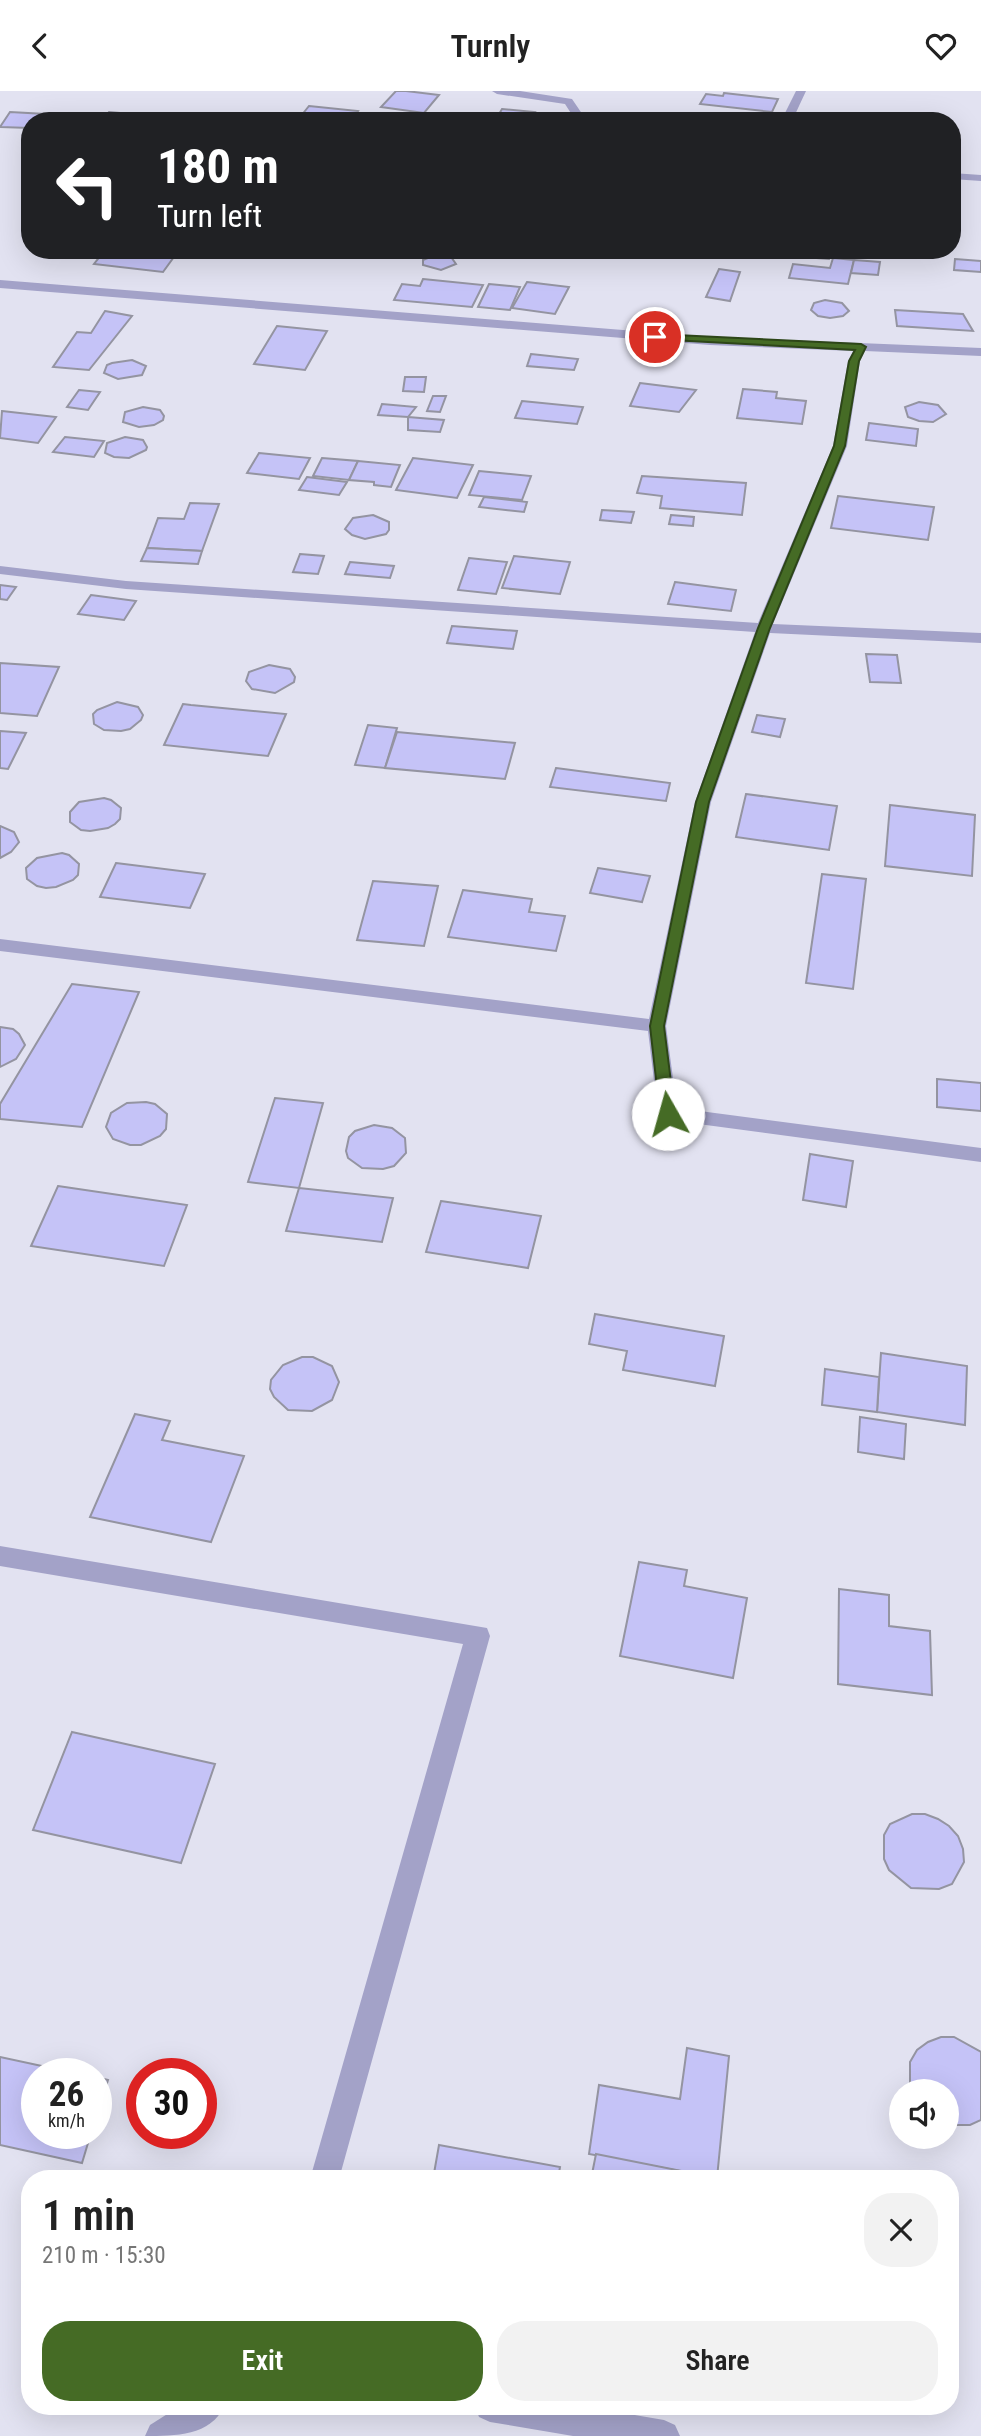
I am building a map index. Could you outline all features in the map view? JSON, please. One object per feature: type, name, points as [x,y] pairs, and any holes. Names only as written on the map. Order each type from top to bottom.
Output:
[{"type":"street","points":[[497,91],[571,96]]},
{"type":"street","points":[[790,112],[801,91]]},
{"type":"street","points":[[961,177],[981,178]]},
{"type":"street","points":[[0,284],[710,341],[981,352]]},
{"type":"street","points":[[861,347],[854,361],[840,446],[764,628],[703,802],[657,1026],[668,1114],[981,1155]]},
{"type":"street","points":[[0,571],[125,585],[764,628],[981,638]]},
{"type":"street","points":[[0,945],[657,1026]]},
{"type":"street","points":[[0,1556],[478,1636],[327,2170]]},
{"type":"street","points":[[161,2436],[195,2415]]},
{"type":"street","points":[[542,2415],[664,2436]]},
{"type":"building","points":[[396,91],[439,95],[425,112],[381,107]]},
{"type":"building","points":[[724,93],[778,99],[772,112],[700,104],[706,94],[723,96]]},
{"type":"building","points":[[309,106],[358,111],[357,112],[304,112]]},
{"type":"building","points":[[502,109],[535,112],[500,112]]},
{"type":"building","points":[[10,112],[21,113],[21,128],[0,127]]},
{"type":"building","points":[[98,259],[172,259],[163,272],[94,264]]},
{"type":"building","points":[[452,259],[456,264],[441,270],[423,265],[423,260]]},
{"type":"building","points":[[833,259],[854,260],[848,284],[789,278],[793,264],[830,268]]},
{"type":"building","points":[[955,259],[981,261],[981,272],[954,270]]},
{"type":"building","points":[[854,260],[880,262],[878,275],[851,273]]},
{"type":"building","points":[[719,269],[740,272],[730,301],[706,297]]},
{"type":"building","points":[[423,279],[483,285],[472,307],[394,300],[402,284],[420,286]]},
{"type":"building","points":[[527,282],[569,287],[555,314],[512,308]]},
{"type":"building","points":[[489,284],[520,287],[510,310],[478,307]]},
{"type":"building","points":[[825,300],[842,303],[849,311],[843,316],[818,316],[811,310],[814,303]]},
{"type":"building","points":[[895,310],[963,314],[973,331],[897,326]]},
{"type":"building","points":[[105,311],[132,316],[89,370],[53,367],[77,332],[91,333]]},
{"type":"building","points":[[277,326],[327,331],[305,370],[254,364]]},
{"type":"building","points":[[531,354],[578,359],[574,370],[527,366]]},
{"type":"building","points":[[132,360],[146,366],[142,375],[118,379],[104,373],[107,365]]},
{"type":"building","points":[[405,377],[426,377],[424,392],[403,391]]},
{"type":"building","points":[[640,383],[696,390],[679,412],[630,406]]},
{"type":"building","points":[[743,389],[777,392],[776,398],[806,401],[802,424],[737,418]]},
{"type":"building","points":[[79,390],[100,392],[88,410],[67,407]]},
{"type":"building","points":[[433,396],[446,396],[440,412],[427,411]]},
{"type":"building","points":[[522,401],[583,407],[577,424],[515,418]]},
{"type":"building","points":[[919,402],[938,405],[946,414],[933,422],[908,417],[905,407]]},
{"type":"building","points":[[382,404],[416,407],[408,417],[378,415]]},
{"type":"building","points":[[143,407],[160,410],[164,416],[163,420],[154,425],[139,427],[123,422],[125,412]]},
{"type":"building","points":[[2,411],[56,417],[38,443],[0,438]]},
{"type":"building","points":[[408,417],[444,420],[440,432],[408,430]]},
{"type":"building","points":[[869,423],[918,429],[916,446],[866,440]]},
{"type":"building","points":[[65,437],[104,441],[94,457],[53,452]]},
{"type":"building","points":[[125,437],[143,440],[146,450],[129,458],[105,453],[107,443]]},
{"type":"building","points":[[259,453],[310,458],[299,479],[247,473]]},
{"type":"building","points":[[322,458],[358,461],[349,480],[313,476]]},
{"type":"building","points":[[413,458],[473,465],[457,498],[396,490]]},
{"type":"building","points":[[358,461],[400,465],[391,487],[374,485],[374,482],[349,480]]},
{"type":"building","points":[[479,471],[531,476],[522,500],[469,495]]},
{"type":"building","points":[[642,476],[746,483],[742,515],[660,508],[662,496],[637,493]]},
{"type":"building","points":[[307,477],[347,482],[339,495],[299,490]]},
{"type":"building","points":[[838,496],[934,507],[928,540],[831,528]]},
{"type":"building","points":[[484,497],[527,502],[524,512],[479,507]]},
{"type":"building","points":[[190,503],[219,504],[202,551],[147,548],[158,518],[184,519]]},
{"type":"building","points":[[602,510],[634,512],[631,523],[600,520]]},
{"type":"building","points":[[373,515],[389,522],[386,534],[365,539],[352,535],[345,529],[353,518]]},
{"type":"building","points":[[671,515],[694,517],[693,526],[669,524]]},
{"type":"building","points":[[147,548],[202,551],[198,564],[141,561]]},
{"type":"building","points":[[300,554],[324,556],[318,574],[293,572]]},
{"type":"building","points":[[514,556],[570,562],[560,594],[502,588]]},
{"type":"building","points":[[469,558],[507,562],[496,594],[458,590]]},
{"type":"building","points":[[350,562],[394,566],[390,578],[345,574]]},
{"type":"building","points":[[675,582],[736,590],[731,611],[668,604]]},
{"type":"building","points":[[0,585],[16,587],[7,600],[0,599]]},
{"type":"building","points":[[91,595],[136,601],[124,620],[78,614]]},
{"type":"building","points":[[452,626],[517,631],[513,649],[447,643]]},
{"type":"building","points":[[866,654],[897,655],[901,683],[870,682]]},
{"type":"building","points":[[0,663],[59,667],[37,716],[0,713]]},
{"type":"building","points":[[269,665],[290,669],[295,677],[294,682],[275,693],[252,689],[246,681],[249,672]]},
{"type":"building","points":[[117,702],[138,707],[143,715],[141,720],[130,729],[121,731],[104,730],[94,724],[93,714],[97,710]]},
{"type":"building","points":[[183,704],[286,714],[268,756],[164,745]]},
{"type":"building","points":[[757,715],[785,719],[780,737],[752,732]]},
{"type":"building","points":[[368,725],[397,728],[385,768],[355,765]]},
{"type":"building","points":[[0,731],[26,733],[8,769],[0,768]]},
{"type":"building","points":[[397,732],[515,743],[505,779],[385,768]]},
{"type":"building","points":[[556,768],[670,783],[666,801],[550,787]]},
{"type":"building","points":[[746,794],[837,806],[829,850],[736,837]]},
{"type":"building","points":[[104,798],[121,808],[120,819],[115,824],[90,831],[81,830],[70,822],[70,812],[79,802]]},
{"type":"building","points":[[890,805],[975,815],[972,876],[885,866]]},
{"type":"building","points":[[0,826],[14,832],[19,842],[11,852],[0,858]]},
{"type":"building","points":[[62,853],[69,855],[79,864],[78,875],[73,880],[46,888],[27,879],[26,868],[37,858]]},
{"type":"building","points":[[116,863],[205,874],[190,908],[100,897]]},
{"type":"building","points":[[598,868],[650,876],[642,902],[590,893]]},
{"type":"building","points":[[822,874],[866,879],[853,989],[806,983]]},
{"type":"building","points":[[373,881],[438,886],[424,946],[357,940]]},
{"type":"building","points":[[463,890],[532,899],[529,912],[565,916],[556,951],[448,937]]},
{"type":"building","points":[[72,984],[139,992],[82,1127],[0,1119],[0,1104]]},
{"type":"building","points":[[0,1027],[13,1029],[25,1045],[16,1059],[0,1067]]},
{"type":"building","points":[[937,1079],[981,1083],[981,1111],[937,1107]]},
{"type":"building","points":[[275,1098],[323,1103],[299,1188],[248,1182]]},
{"type":"building","points":[[127,1103],[155,1104],[167,1114],[166,1129],[160,1136],[141,1145],[130,1145],[113,1139],[106,1127],[111,1113]]},
{"type":"building","points":[[374,1125],[392,1128],[405,1138],[406,1153],[394,1166],[383,1169],[362,1168],[348,1158],[346,1151],[349,1137],[355,1131]]},
{"type":"building","points":[[810,1154],[853,1161],[846,1207],[803,1200]]},
{"type":"building","points":[[58,1186],[187,1205],[164,1266],[31,1246]]},
{"type":"building","points":[[299,1188],[393,1198],[382,1242],[286,1231]]},
{"type":"building","points":[[441,1201],[541,1216],[528,1268],[426,1252]]},
{"type":"building","points":[[595,1314],[724,1336],[715,1386],[623,1370],[627,1351],[589,1344]]},
{"type":"building","points":[[881,1353],[967,1366],[965,1425],[877,1412]]},
{"type":"building","points":[[302,1357],[313,1357],[332,1366],[339,1382],[332,1400],[312,1411],[288,1410],[274,1397],[270,1389],[271,1380],[283,1365]]},
{"type":"building","points":[[825,1369],[879,1377],[877,1412],[822,1405]]},
{"type":"building","points":[[135,1414],[170,1421],[162,1440],[244,1456],[211,1542],[90,1517]]},
{"type":"building","points":[[860,1417],[906,1424],[904,1459],[858,1452]]},
{"type":"building","points":[[639,1562],[687,1570],[684,1586],[747,1598],[733,1678],[620,1656]]},
{"type":"building","points":[[839,1589],[889,1595],[889,1626],[930,1631],[932,1695],[838,1684]]},
{"type":"building","points":[[72,1732],[215,1764],[181,1863],[33,1830]]},
{"type":"building","points":[[912,1814],[925,1814],[938,1819],[958,1836],[964,1862],[952,1884],[939,1889],[911,1888],[889,1870],[884,1859],[884,1835],[890,1824]]},
{"type":"building","points":[[941,2037],[954,2037],[981,2052],[981,2120],[970,2125],[959,2125],[959,2079],[910,2079],[910,2062],[917,2050]]},
{"type":"building","points":[[687,2048],[729,2056],[718,2170],[674,2170],[589,2154],[599,2085],[680,2099]]},
{"type":"building","points":[[0,2057],[21,2062],[21,2149],[86,2149],[82,2163],[0,2145]]},
{"type":"building","points":[[439,2145],[560,2167],[560,2170],[435,2170]]},
{"type":"building","points":[[596,2154],[677,2170],[593,2170]]},
{"type":"route","points":[[655,337],[861,347],[854,361],[840,446],[764,628],[703,802],[657,1026],[668,1114]]}]
